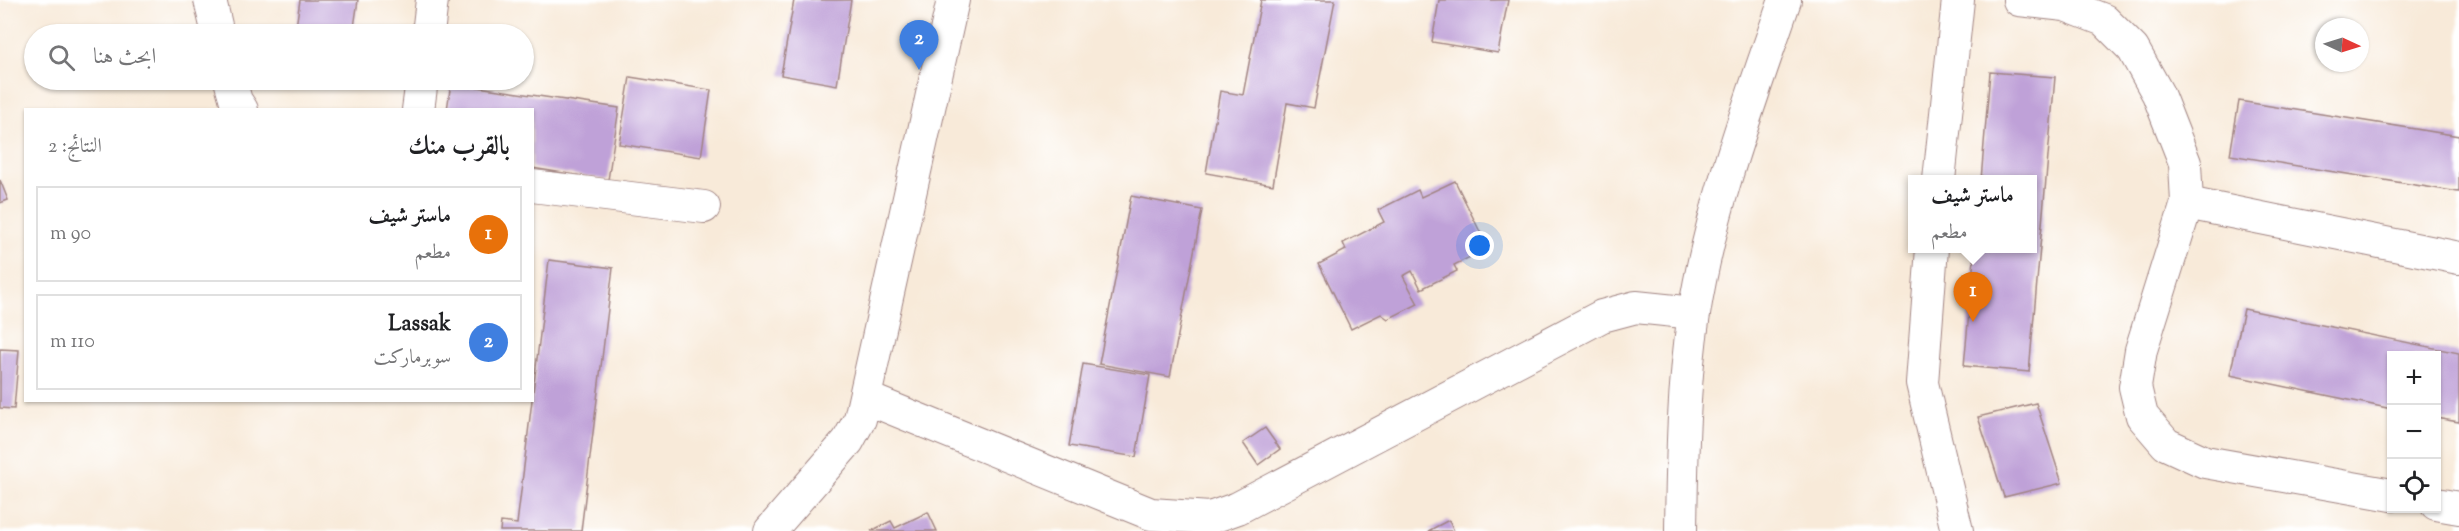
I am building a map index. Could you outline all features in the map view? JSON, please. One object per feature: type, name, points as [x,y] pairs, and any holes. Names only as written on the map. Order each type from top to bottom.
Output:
[{"type":"street","points":[[210,0],[216,24]]},
{"type":"street","points":[[429,24],[432,0]]},
{"type":"street","points":[[770,531],[848,441],[860,419],[953,0]]},
{"type":"street","points":[[1681,531],[1683,420],[1694,313],[1723,186],[1785,0]]},
{"type":"street","points":[[1940,175],[1958,0]]},
{"type":"street","points":[[2019,0],[2065,5],[2104,20],[2133,48],[2158,94],[2185,163],[2187,202],[2141,350],[2135,387],[2142,416],[2166,444],[2205,462],[2387,494]]},
{"type":"street","points":[[233,90],[241,108]]},
{"type":"street","points":[[418,108],[421,90]]},
{"type":"street","points":[[534,186],[704,207]]},
{"type":"street","points":[[2187,202],[2459,258]]},
{"type":"street","points":[[1932,253],[1922,382],[1957,531]]},
{"type":"street","points":[[866,398],[1151,514],[1210,518],[1238,508],[1602,316],[1636,307],[1694,313]]},
{"type":"street","points":[[2441,505],[2459,508]]},
{"type":"building","points":[[300,0],[358,0],[354,24],[296,24]]},
{"type":"building","points":[[794,0],[851,0],[837,85],[781,75]]},
{"type":"building","points":[[1261,0],[1335,0],[1314,108],[1287,103],[1273,185],[1206,173],[1220,91],[1243,95]]},
{"type":"building","points":[[1439,0],[1508,0],[1498,53],[1432,42]]},
{"type":"building","points":[[1990,72],[2055,77],[2029,372],[1964,366],[1975,253],[2037,253],[2037,175],[1981,175]]},
{"type":"building","points":[[630,77],[711,90],[701,157],[619,144]]},
{"type":"building","points":[[450,90],[498,90],[619,108],[608,180],[534,168],[534,108],[447,108]]},
{"type":"building","points":[[2239,101],[2459,136],[2459,192],[2230,155]]},
{"type":"building","points":[[0,180],[8,200],[0,203]]},
{"type":"building","points":[[1455,181],[1488,248],[1454,265],[1457,271],[1421,289],[1412,271],[1403,276],[1418,304],[1388,319],[1381,314],[1351,329],[1319,264],[1346,250],[1343,243],[1384,222],[1378,210],[1418,190],[1421,197]]},
{"type":"building","points":[[1131,196],[1202,210],[1170,377],[1099,364]]},
{"type":"building","points":[[549,260],[613,268],[581,531],[500,531],[501,522],[517,524],[532,402],[534,402],[534,384]]},
{"type":"building","points":[[2244,309],[2459,353],[2459,422],[2441,419],[2441,351],[2387,351],[2387,408],[2230,375]]},
{"type":"building","points":[[0,349],[19,350],[14,409],[0,408]]},
{"type":"building","points":[[1083,364],[1150,375],[1136,457],[1069,446]]},
{"type":"building","points":[[2036,403],[2062,483],[2004,497],[1978,417]]},
{"type":"building","points":[[1265,428],[1280,449],[1258,465],[1243,443]]},
{"type":"building","points":[[928,512],[937,531],[871,531],[891,521],[895,528]]},
{"type":"building","points":[[1449,520],[1454,531],[1428,531]]},
{"type":"place","name":"Lassak","points":[[919,70]]},
{"type":"place","name":"ماستر شيف","points":[[1973,322]]}]
